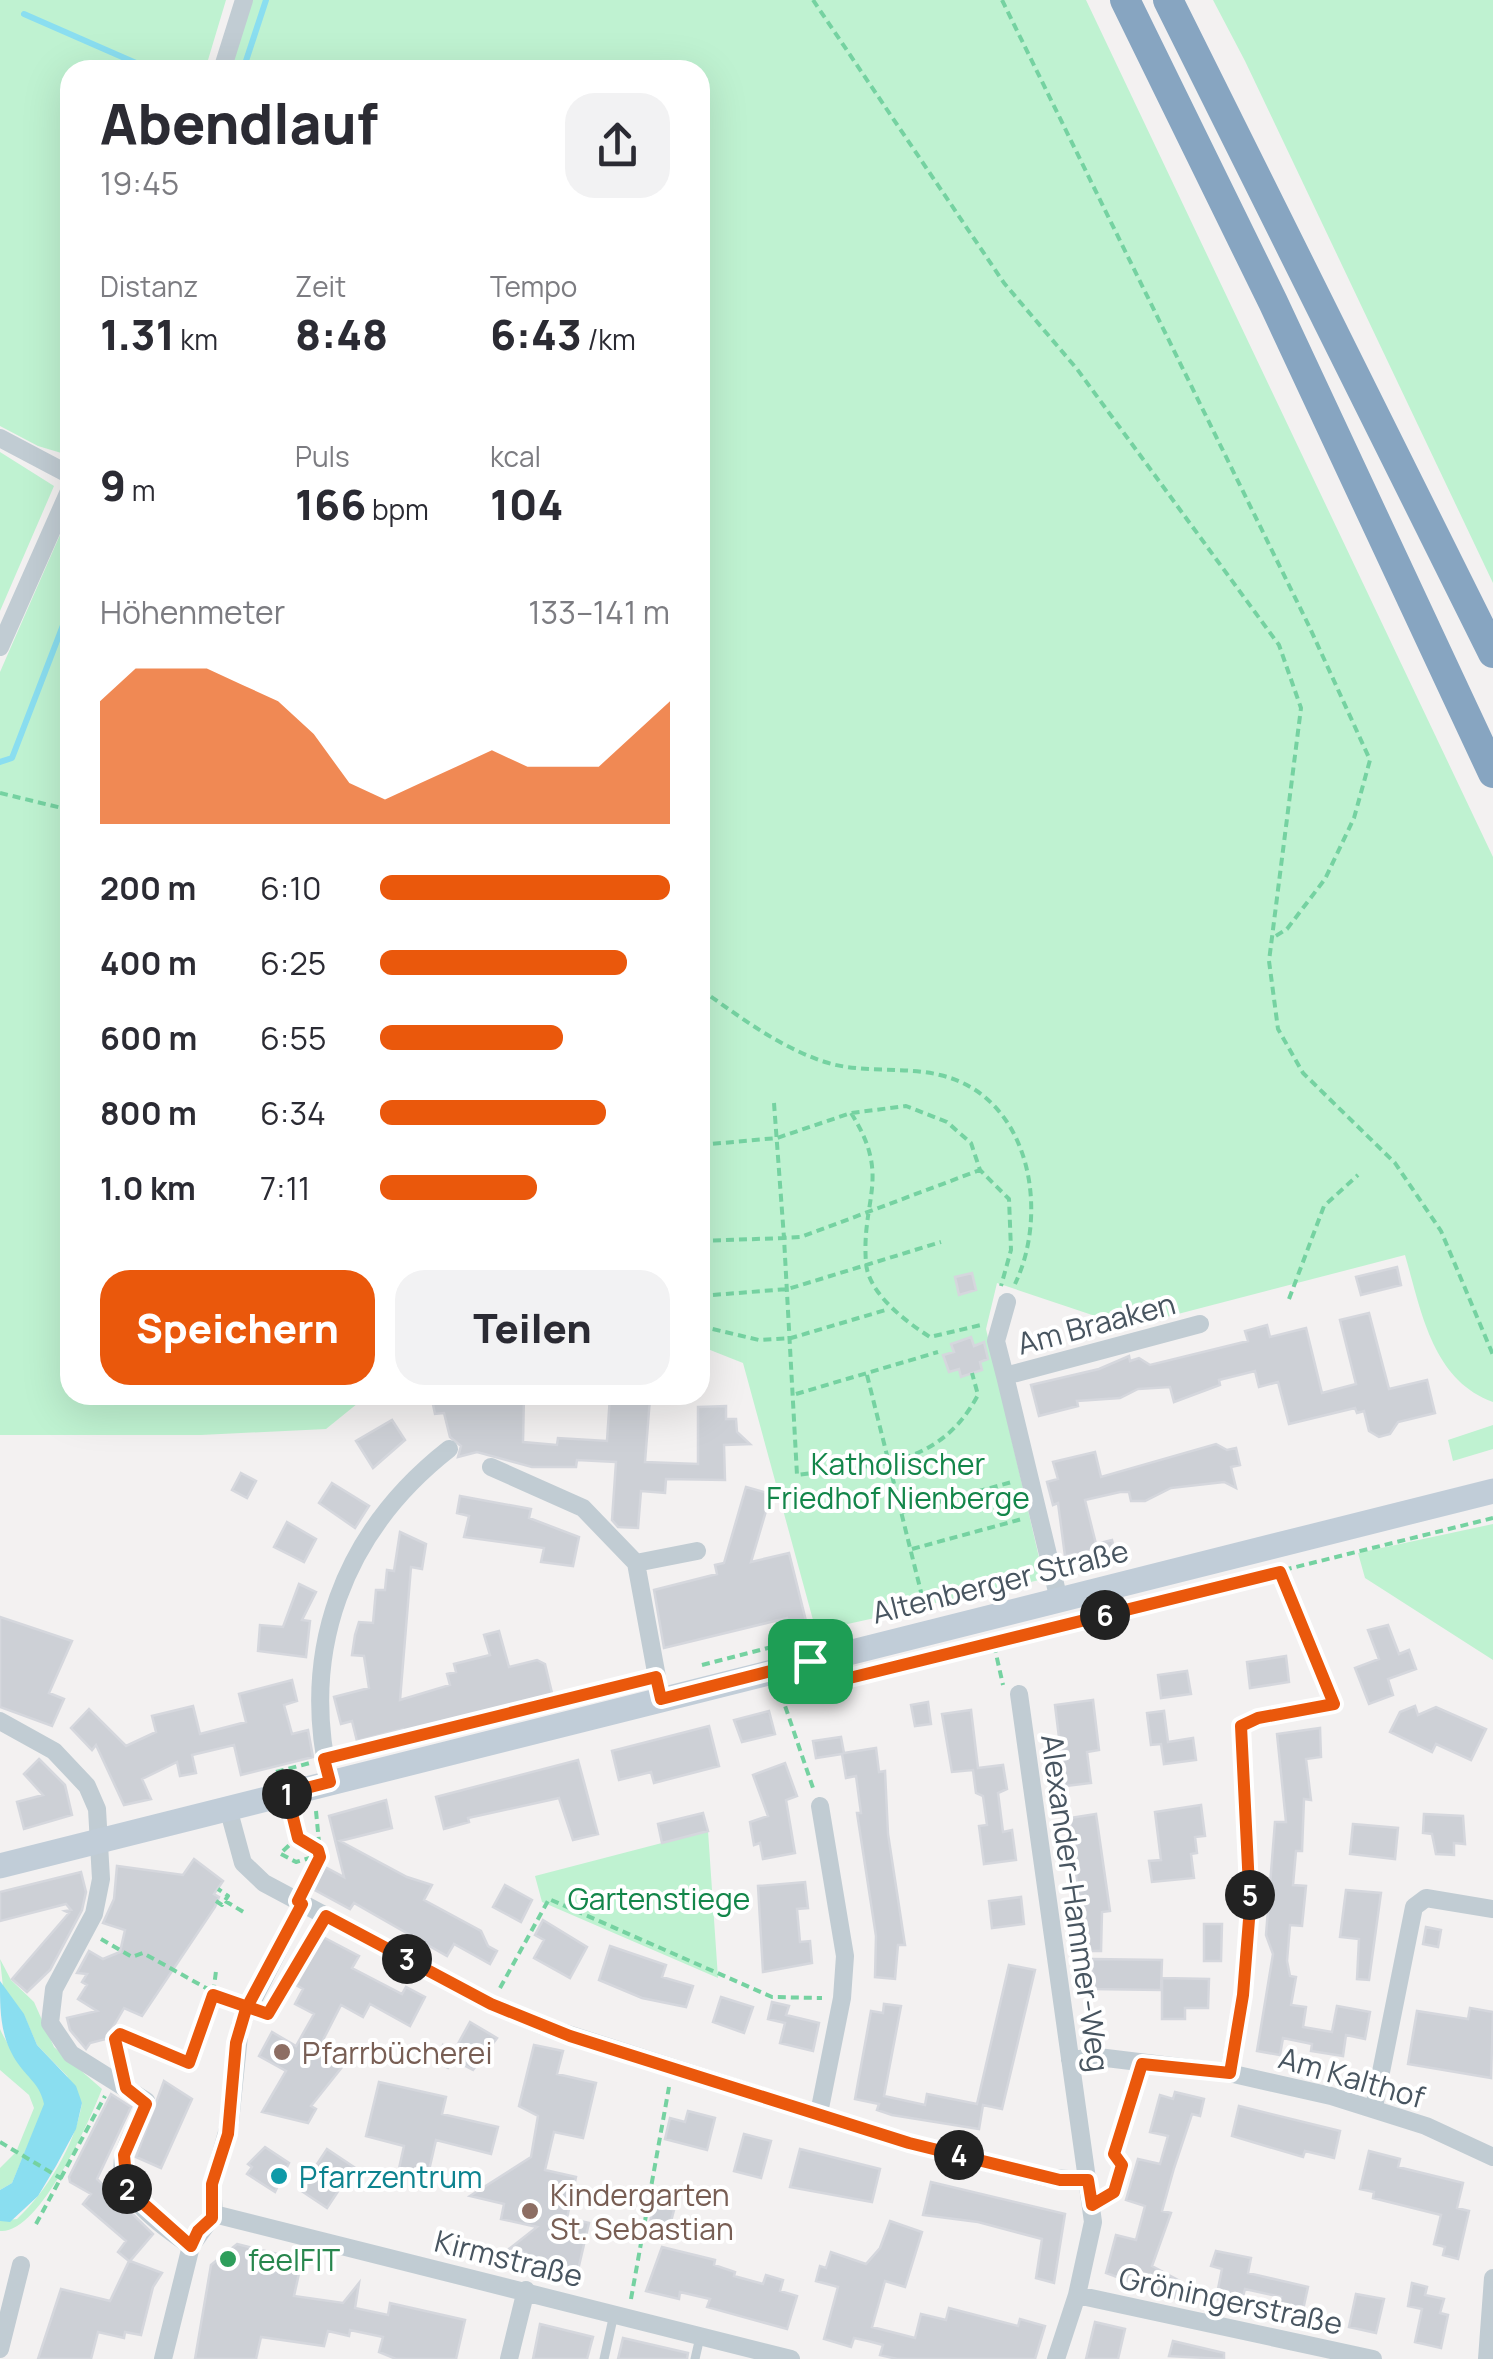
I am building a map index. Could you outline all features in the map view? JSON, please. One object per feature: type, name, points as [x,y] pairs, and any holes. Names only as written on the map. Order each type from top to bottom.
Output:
[{"type":"highway","points":[[1125,0],[1273,302],[1493,773]]},
{"type":"highway","points":[[1168,0],[1493,653]]},
{"type":"main road","name":"Altenberger Straße","points":[[0,1866],[228,1808],[279,1783],[661,1699],[808,1650],[931,1631],[1493,1491]]},
{"type":"street","points":[[225,60],[244,0]]},
{"type":"street","points":[[0,438],[60,470]]},
{"type":"street","points":[[0,647],[60,512]]},
{"type":"street","name":"Am Braaken","points":[[1004,1310],[996,1341],[1059,1600]]},
{"type":"street","name":"Am Braaken","points":[[1005,1376],[1200,1324]]},
{"type":"street","points":[[327,1771],[318,1675],[336,1594],[386,1510],[414,1476],[449,1450]]},
{"type":"street","points":[[492,1467],[583,1508],[636,1564],[661,1699]]},
{"type":"street","points":[[636,1564],[697,1551]]},
{"type":"street","name":"Alexander-Hammer-Weg","points":[[1011,1692],[1092,2205],[1092,2236],[1056,2359]]},
{"type":"street","points":[[0,1721],[54,1750],[95,1799],[101,1880],[88,1931],[54,1988],[50,2023],[71,2054],[146,2104],[124,2155],[124,2183],[153,2216],[191,2246]]},
{"type":"street","points":[[1230,2073],[1243,1995],[1250,1907],[1241,1726]]},
{"type":"street","points":[[819,2113],[842,1998],[844,1940],[820,1806]]},
{"type":"street","points":[[228,1808],[243,1863],[264,1884],[491,2004],[570,2036],[909,2143],[1060,2180],[1088,2180]]},
{"type":"street","points":[[1374,2107],[1414,1907],[1426,1898],[1493,1909]]},
{"type":"street","points":[[163,2359],[191,2246],[214,2214],[212,2184],[228,2134],[236,2043],[246,2009],[300,1902]]},
{"type":"street","name":"Am Kalthof","points":[[1070,2060],[1098,2057],[1230,2073],[1374,2107],[1471,2144],[1493,2158]]},
{"type":"street","name":"Kirmstraße","points":[[214,2214],[621,2313],[791,2359]]},
{"type":"street","points":[[0,2349],[21,2264]]},
{"type":"street","points":[[1487,2359],[1493,2278]]},
{"type":"street","points":[[509,2359],[526,2290]]},
{"type":"street","name":"Gröningerstraße","points":[[1077,2295],[1373,2359]]},
{"type":"lane","points":[[1241,1726],[1258,1718],[1334,1704],[1307,1644]]},
{"type":"lane","points":[[1114,2154],[1142,2064]]},
{"type":"lane","points":[[604,2359],[621,2313]]},
{"type":"lane","points":[[695,2359],[701,2334]]},
{"type":"path","points":[[813,0],[1004,283],[1076,369],[1279,645],[1301,708],[1269,961],[1278,1029],[1303,1073],[1394,1163],[1432,1217],[1493,1355]]},
{"type":"path","points":[[1002,0],[1309,626],[1370,760],[1354,818],[1325,879],[1297,917],[1274,938]]},
{"type":"path","points":[[0,793],[60,808]]},
{"type":"path","points":[[710,996],[789,1049],[835,1065],[942,1076],[976,1091],[999,1111],[1022,1150],[1032,1218],[1028,1255],[1004,1310],[940,1338],[930,1336],[892,1308],[866,1265],[876,1175],[867,1138],[852,1113]]},
{"type":"path","points":[[774,1103],[796,1394],[797,1475],[890,1462],[929,1452],[952,1434],[978,1395],[972,1374]]},
{"type":"path","points":[[710,1145],[777,1138],[852,1113],[906,1106],[947,1122],[970,1143],[980,1170],[1009,1200],[1013,1226],[999,1300],[1004,1310]]},
{"type":"path","points":[[710,1242],[800,1237],[980,1170]]},
{"type":"path","points":[[1288,1299],[1324,1206],[1358,1175]]},
{"type":"path","points":[[710,1295],[788,1289],[941,1242]]},
{"type":"path","points":[[710,1328],[759,1340],[791,1338],[892,1308]]},
{"type":"path","points":[[796,1394],[938,1352]]},
{"type":"path","points":[[867,1375],[931,1631]]},
{"type":"path","points":[[902,1512],[1012,1481],[1018,1500]]},
{"type":"path","points":[[912,1549],[1024,1518]]},
{"type":"path","points":[[692,1667],[808,1650],[817,1686],[1493,1518]]},
{"type":"path","points":[[1280,1572],[1307,1644]]},
{"type":"path","points":[[994,1643],[1011,1692]]},
{"type":"path","points":[[798,1690],[780,1694],[820,1806]]},
{"type":"path","points":[[320,1854],[298,1838],[279,1783],[508,1713]]},
{"type":"path","points":[[300,1902],[320,1854],[316,1810]]},
{"type":"path","points":[[320,1828],[331,1826]]},
{"type":"path","points":[[298,1838],[282,1852],[294,1862],[320,1854]]},
{"type":"path","points":[[216,1901],[222,1906],[228,1896],[218,1889]]},
{"type":"path","points":[[491,2004],[549,1899],[772,1996],[842,1998]]},
{"type":"path","points":[[225,1901],[247,1914]]},
{"type":"path","points":[[88,1931],[132,1956],[142,1954],[213,1995],[268,2014],[326,1916]]},
{"type":"path","points":[[299,1964],[306,1968]]},
{"type":"path","points":[[36,2224],[119,2084],[115,2039],[120,2034],[189,2063],[213,1995],[216,1971]]},
{"type":"path","points":[[621,2313],[672,2067]]},
{"type":"path","points":[[2,2143],[62,2179]]},
{"type":"path","points":[[1092,2205],[1114,2192],[1122,2165],[1114,2154]]},
{"type":"green space","points":[[0,0],[226,0],[208,60],[60,60],[60,453],[0,426]]},
{"type":"green space","name":"Katholischer Friedhof Nienberge","points":[[252,0],[1086,0],[1493,857],[1493,1402],[1472,1392],[1443,1360],[1424,1320],[1405,1255],[1128,1327],[997,1283],[986,1329],[1044,1579],[931,1604],[925,1601],[920,1608],[816,1631],[743,1363],[710,1350],[710,60],[233,60]]},
{"type":"green space","points":[[1213,0],[1493,0],[1493,583],[1245,61]]},
{"type":"green space","points":[[0,452],[54,486],[0,611]]},
{"type":"green space","points":[[60,535],[60,1405],[356,1405],[326,1429],[201,1435],[0,1435],[0,672]]},
{"type":"green space","points":[[1493,1425],[1493,1449],[1453,1461],[1448,1440]]},
{"type":"green space","points":[[1493,1524],[1493,1660],[1365,1578],[1358,1553]]},
{"type":"green space","name":"Gartenstiege","points":[[708,1831],[718,1978],[542,1902],[535,1876]]},
{"type":"green space","points":[[0,1959],[11,1980],[34,2002],[54,2047],[102,2089],[46,2197],[15,2227],[0,2231],[0,2221],[17,2219],[49,2181],[73,2135],[82,2103],[67,2076],[37,2045],[24,2015],[3,1987]]},
{"type":"green space","points":[[0,2029],[37,2084],[45,2104],[12,2183],[0,2190],[0,2168],[16,2152],[34,2108],[29,2095],[0,2070]]},
{"type":"water","points":[[0,1981],[24,2014],[37,2045],[76,2086],[82,2103],[76,2129],[38,2196],[10,2222],[0,2221],[0,2190],[12,2183],[44,2104],[8,2045],[1,2014]]},
{"type":"building","points":[[1397,1267],[1401,1285],[1361,1295],[1356,1277]]},
{"type":"building","points":[[972,1273],[976,1290],[959,1295],[955,1277]]},
{"type":"building","points":[[1369,1313],[1389,1389],[1427,1380],[1435,1413],[1398,1422],[1390,1434],[1379,1437],[1369,1431],[1364,1411],[1357,1413],[1355,1408],[1289,1424],[1278,1382],[1259,1387],[1255,1371],[1219,1380],[1220,1385],[1174,1402],[1170,1387],[1138,1389],[1120,1398],[1077,1401],[1078,1406],[1039,1416],[1031,1385],[1099,1369],[1129,1356],[1130,1361],[1139,1358],[1150,1365],[1248,1341],[1245,1331],[1267,1325],[1270,1337],[1306,1328],[1322,1393],[1356,1384],[1340,1320]]},
{"type":"building","points":[[971,1337],[974,1346],[984,1342],[988,1359],[980,1362],[982,1370],[961,1377],[959,1369],[949,1372],[943,1355],[954,1352],[951,1344]]},
{"type":"building","points":[[433,1405],[524,1405],[523,1442],[557,1445],[558,1438],[607,1441],[609,1405],[649,1405],[645,1462],[698,1464],[698,1407],[726,1406],[726,1419],[736,1419],[737,1432],[750,1444],[724,1445],[725,1480],[666,1479],[665,1493],[641,1491],[638,1528],[618,1527],[612,1520],[616,1462],[577,1460],[576,1467],[532,1467],[477,1452],[458,1457],[461,1446],[450,1437],[444,1413],[435,1414]]},
{"type":"building","points":[[392,1420],[405,1440],[373,1468],[356,1441]]},
{"type":"building","points":[[1216,1444],[1227,1450],[1236,1448],[1240,1465],[1231,1467],[1236,1488],[1224,1482],[1171,1488],[1145,1501],[1131,1501],[1129,1492],[1085,1500],[1096,1544],[1112,1540],[1116,1556],[1077,1565],[1074,1554],[1065,1556],[1058,1503],[1053,1505],[1047,1482],[1058,1479],[1053,1462],[1095,1452],[1101,1477]]},
{"type":"building","points":[[241,1473],[256,1481],[247,1498],[232,1490]]},
{"type":"building","points":[[332,1483],[369,1506],[355,1528],[319,1503]]},
{"type":"building","points":[[746,1487],[771,1494],[751,1562],[789,1553],[809,1633],[792,1638],[787,1618],[664,1648],[654,1590],[717,1574],[715,1565],[724,1563]]},
{"type":"building","points":[[460,1496],[531,1509],[529,1518],[579,1537],[573,1566],[541,1562],[544,1548],[464,1537],[469,1516],[457,1513]]},
{"type":"building","points":[[287,1522],[316,1539],[304,1562],[274,1547]]},
{"type":"building","points":[[400,1532],[426,1544],[422,1569],[411,1567],[400,1700],[450,1685],[447,1674],[456,1672],[454,1664],[490,1655],[484,1635],[499,1631],[509,1667],[537,1660],[545,1664],[553,1697],[405,1734],[403,1729],[357,1741],[352,1721],[341,1724],[334,1697],[369,1688],[364,1656],[352,1655],[355,1635],[359,1622],[373,1623],[376,1590],[385,1590],[387,1570],[394,1571]]},
{"type":"building","points":[[299,1584],[316,1592],[302,1620],[310,1621],[306,1657],[258,1651],[260,1625],[283,1627]]},
{"type":"building","points":[[0,1617],[72,1641],[49,1693],[64,1699],[52,1726],[0,1707]]},
{"type":"building","points":[[1388,1625],[1399,1654],[1409,1650],[1416,1669],[1388,1679],[1393,1695],[1369,1704],[1355,1668],[1379,1659],[1368,1630]]},
{"type":"building","points":[[1286,1656],[1289,1682],[1250,1688],[1247,1662]]},
{"type":"building","points":[[1187,1671],[1191,1694],[1161,1698],[1158,1675]]},
{"type":"building","points":[[292,1680],[297,1701],[284,1705],[292,1734],[308,1730],[313,1757],[241,1775],[234,1745],[192,1755],[196,1773],[180,1776],[177,1762],[142,1779],[151,1799],[124,1805],[96,1745],[92,1750],[71,1728],[89,1709],[126,1746],[156,1732],[152,1716],[193,1706],[200,1734],[246,1722],[239,1694]]},
{"type":"building","points":[[1093,1700],[1099,1750],[1087,1752],[1091,1783],[1065,1786],[1055,1705]]},
{"type":"building","points":[[928,1702],[931,1724],[915,1726],[911,1705]]},
{"type":"building","points":[[1415,1706],[1418,1715],[1436,1707],[1486,1729],[1471,1760],[1436,1744],[1432,1752],[1390,1732],[1400,1712]]},
{"type":"building","points":[[971,1710],[978,1768],[1003,1765],[1007,1789],[998,1793],[1003,1832],[1012,1830],[1016,1860],[984,1864],[979,1826],[987,1825],[983,1796],[976,1793],[973,1770],[952,1772],[942,1714]]},
{"type":"building","points":[[769,1711],[775,1734],[742,1742],[734,1720]]},
{"type":"building","points":[[1164,1711],[1168,1742],[1193,1738],[1196,1760],[1164,1764],[1161,1744],[1151,1745],[1147,1713]]},
{"type":"building","points":[[709,1726],[719,1766],[654,1783],[651,1772],[619,1780],[612,1751]]},
{"type":"building","points":[[1320,1728],[1321,1757],[1306,1759],[1311,1800],[1304,1799],[1302,1851],[1296,1851],[1293,1885],[1306,1886],[1302,1926],[1290,1925],[1287,1961],[1290,1976],[1296,1977],[1291,2005],[1306,2007],[1303,2027],[1332,2032],[1337,2006],[1370,2012],[1365,2039],[1346,2035],[1343,2056],[1311,2051],[1312,2044],[1283,2038],[1280,2055],[1257,2051],[1273,1954],[1266,1935],[1275,1822],[1286,1822],[1277,1734]]},
{"type":"building","points":[[841,1737],[844,1753],[876,1748],[879,1772],[885,1771],[888,1834],[905,1945],[898,1945],[895,1979],[875,1977],[876,1936],[857,1813],[861,1813],[856,1776],[846,1778],[842,1754],[816,1758],[813,1741]]},
{"type":"building","points":[[39,1759],[65,1785],[72,1815],[24,1829],[17,1802],[43,1795],[24,1774]]},
{"type":"building","points":[[578,1760],[598,1834],[573,1840],[559,1798],[468,1818],[469,1822],[444,1829],[436,1797]]},
{"type":"building","points":[[785,1763],[797,1796],[786,1800],[795,1853],[763,1859],[760,1843],[754,1845],[750,1822],[768,1816],[753,1775]]},
{"type":"building","points":[[386,1800],[392,1828],[340,1841],[407,1877],[432,1885],[424,1900],[481,1931],[488,1946],[497,1951],[490,1964],[454,1944],[447,1956],[354,1903],[350,1909],[311,1888],[323,1866],[344,1877],[329,1816]]},
{"type":"building","points":[[1201,1805],[1205,1836],[1195,1837],[1197,1853],[1191,1854],[1194,1878],[1152,1882],[1149,1861],[1161,1860],[1155,1812]]},
{"type":"building","points":[[703,1813],[708,1831],[662,1843],[658,1824]]},
{"type":"building","points":[[1096,1814],[1110,1911],[1102,1912],[1101,1951],[1084,1951],[1070,1818]]},
{"type":"building","points":[[1424,1814],[1463,1816],[1465,1844],[1454,1843],[1454,1855],[1436,1854],[1432,1834],[1423,1833]]},
{"type":"building","points":[[1353,1824],[1398,1828],[1395,1859],[1350,1854]]},
{"type":"building","points":[[194,1859],[223,1881],[214,1894],[219,1897],[215,1907],[142,2016],[124,2008],[106,2039],[90,2043],[86,2049],[70,2030],[67,2018],[97,2011],[78,1999],[87,1985],[82,1982],[87,1974],[77,1973],[89,1951],[103,1959],[120,1952],[125,1930],[103,1923],[114,1899],[117,1866],[183,1875]]},
{"type":"building","points":[[81,1872],[86,1892],[82,1910],[50,1970],[27,1992],[12,1979],[69,1913],[65,1911],[71,1910],[66,1904],[0,1921],[0,1892]]},
{"type":"building","points":[[805,1882],[808,1908],[797,1909],[800,1942],[810,1941],[812,1963],[763,1972],[758,1886]]},
{"type":"building","points":[[505,1885],[532,1900],[521,1922],[493,1907]]},
{"type":"building","points":[[1346,1890],[1381,1893],[1369,1980],[1357,1979],[1359,1939],[1340,1937]]},
{"type":"building","points":[[1021,1897],[1024,1924],[992,1928],[989,1901]]},
{"type":"building","points":[[543,1920],[587,1947],[570,1978],[534,1958],[544,1940],[535,1935]]},
{"type":"building","points":[[1204,1924],[1222,1924],[1221,1961],[1204,1961]]},
{"type":"building","points":[[1426,1927],[1441,1930],[1438,1947],[1423,1944]]},
{"type":"building","points":[[323,1937],[359,1956],[352,1968],[402,1994],[406,1987],[425,1997],[410,2026],[370,2004],[363,2017],[341,2005],[323,2040],[332,2045],[326,2057],[343,2066],[311,2106],[316,2109],[308,2123],[262,2112],[286,2071],[259,2056],[272,2032],[296,2046],[314,2014],[295,2004],[303,1989],[296,1985]]},
{"type":"building","points":[[610,1946],[666,1965],[662,1977],[693,1986],[686,2007],[642,1998],[599,1980]]},
{"type":"building","points":[[1092,1959],[1162,1960],[1161,1990],[1092,1989]]},
{"type":"building","points":[[1009,1965],[1035,1970],[1002,2109],[983,2105],[979,2129],[892,2115],[877,2110],[879,2104],[855,2099],[871,2011],[883,2013],[884,2004],[901,2006],[884,2096],[925,2105],[927,2094],[977,2104]]},
{"type":"building","points":[[1162,1978],[1209,1979],[1208,2008],[1185,2008],[1185,2019],[1162,2019]]},
{"type":"building","points":[[721,1997],[753,2007],[744,2033],[713,2022]]},
{"type":"building","points":[[772,2002],[789,2006],[786,2015],[819,2023],[813,2051],[780,2043],[785,2023],[768,2019]]},
{"type":"building","points":[[1470,2008],[1493,2012],[1491,2078],[1408,2064],[1417,2011],[1468,2019]]},
{"type":"building","points":[[470,2022],[497,2038],[473,2070],[454,2060],[448,2068],[435,2061],[443,2045],[454,2051]]},
{"type":"building","points":[[534,2045],[563,2051],[557,2074],[596,2083],[583,2138],[554,2132],[545,2170],[576,2177],[567,2218],[589,2223],[578,2270],[542,2261],[540,2269],[524,2265],[526,2253],[509,2249],[537,2227],[501,2219],[504,2204],[470,2196],[531,2157],[538,2116],[519,2106]]},
{"type":"building","points":[[164,2081],[192,2099],[161,2168],[136,2157]]},
{"type":"building","points":[[379,2082],[446,2097],[442,2114],[498,2127],[491,2154],[436,2140],[427,2179],[398,2173],[404,2146],[366,2136]]},
{"type":"building","points":[[1175,2092],[1204,2099],[1200,2116],[1192,2114],[1174,2168],[1162,2211],[1171,2213],[1152,2266],[1180,2281],[1174,2298],[1106,2273],[1116,2235],[1136,2240],[1145,2206],[1126,2200],[1138,2159],[1160,2164],[1168,2136],[1150,2132],[1160,2095],[1173,2099]]},
{"type":"building","points":[[111,2094],[131,2107],[97,2179],[153,2234],[130,2261],[162,2273],[153,2287],[141,2335],[125,2332],[124,2338],[98,2332],[91,2359],[38,2359],[61,2289],[110,2301],[129,2261],[118,2252],[126,2241],[83,2204],[91,2194],[70,2182],[69,2177]]},
{"type":"building","points":[[1239,2106],[1340,2131],[1334,2158],[1305,2151],[1303,2157],[1232,2136]]},
{"type":"building","points":[[688,2111],[715,2118],[707,2150],[665,2139],[670,2118],[685,2122]]},
{"type":"building","points":[[744,2134],[771,2141],[761,2178],[734,2171]]},
{"type":"building","points":[[265,2147],[289,2163],[275,2192],[247,2174],[252,2167],[248,2164]]},
{"type":"building","points":[[327,2149],[354,2167],[327,2208],[300,2190]]},
{"type":"building","points":[[800,2149],[880,2169],[872,2202],[790,2187]]},
{"type":"building","points":[[1369,2151],[1400,2159],[1398,2167],[1463,2183],[1457,2208],[1469,2211],[1458,2259],[1443,2255],[1445,2247],[1434,2244],[1441,2215],[1373,2198],[1374,2192],[1360,2189]]},
{"type":"building","points":[[931,2182],[1065,2214],[1054,2283],[1036,2278],[1042,2239],[978,2222],[923,2215]]},
{"type":"building","points":[[653,2203],[674,2210],[669,2229],[650,2224]]},
{"type":"building","points":[[890,2221],[922,2232],[905,2287],[885,2281],[872,2327],[915,2338],[921,2314],[946,2320],[949,2308],[1018,2326],[1020,2319],[1045,2326],[1035,2359],[897,2359],[880,2355],[883,2345],[854,2338],[851,2347],[824,2339],[838,2287],[816,2281],[820,2266],[826,2268],[831,2252],[866,2264],[880,2248]]},
{"type":"building","points":[[237,2244],[302,2260],[294,2296],[343,2303],[359,2283],[355,2308],[388,2315],[390,2303],[465,2320],[456,2359],[396,2359],[379,2352],[383,2337],[350,2330],[349,2336],[328,2331],[324,2346],[261,2337],[256,2359],[195,2359],[211,2265]]},
{"type":"building","points":[[662,2247],[715,2260],[714,2265],[735,2272],[734,2276],[763,2284],[766,2275],[783,2280],[780,2291],[797,2296],[787,2329],[707,2307],[710,2299],[680,2292],[679,2299],[646,2291]]},
{"type":"building","points":[[1216,2251],[1251,2258],[1248,2273],[1308,2287],[1301,2319],[1277,2314],[1281,2297],[1245,2289],[1241,2304],[1216,2299],[1222,2269],[1211,2266]]},
{"type":"building","points":[[1412,2283],[1427,2287],[1425,2295],[1444,2299],[1440,2313],[1448,2315],[1441,2348],[1415,2342],[1422,2309],[1408,2306]]},
{"type":"building","points":[[1356,2294],[1384,2299],[1376,2333],[1349,2327]]},
{"type":"building","points":[[1095,2322],[1125,2329],[1118,2359],[1086,2359]]},
{"type":"building","points":[[540,2324],[593,2337],[587,2359],[533,2359]]},
{"type":"building","points":[[623,2338],[688,2353],[687,2359],[618,2359]]},
{"type":"building","points":[[1173,2341],[1224,2353],[1224,2359],[1169,2356]]},
{"type":"waterway","points":[[246,60],[266,0]]},
{"type":"waterway","points":[[24,14],[129,60]]},
{"type":"waterway","points":[[0,762],[12,758],[60,633]]},
{"type":"place","name":"Pfarrbücherei","points":[[282,2052]]},
{"type":"place","name":"Pfarrzentrum","points":[[279,2176]]},
{"type":"place","name":"Kindergarten St. Sebastian","points":[[530,2211]]},
{"type":"place","name":"feelFIT","points":[[228,2259]]},
{"type":"route","points":[[810,1661],[661,1699],[656,1677],[324,1759],[330,1782],[287,1793],[299,1840],[318,1850],[320,1857],[298,1901],[302,1904],[246,2009],[240,2026],[228,2134],[212,2184],[214,2214],[198,2231],[191,2246],[132,2196],[122,2166],[128,2142],[146,2104],[145,2099],[126,2088],[115,2039],[120,2034],[189,2063],[213,1995],[246,2009],[268,2014],[326,1916],[491,2004],[570,2036],[909,2143],[1060,2180],[1088,2180],[1092,2205],[1114,2192],[1122,2165],[1114,2154],[1142,2064],[1230,2073],[1243,1995],[1250,1907],[1241,1726],[1258,1718],[1334,1704],[1280,1572],[839,1682],[817,1686],[810,1661]]}]
